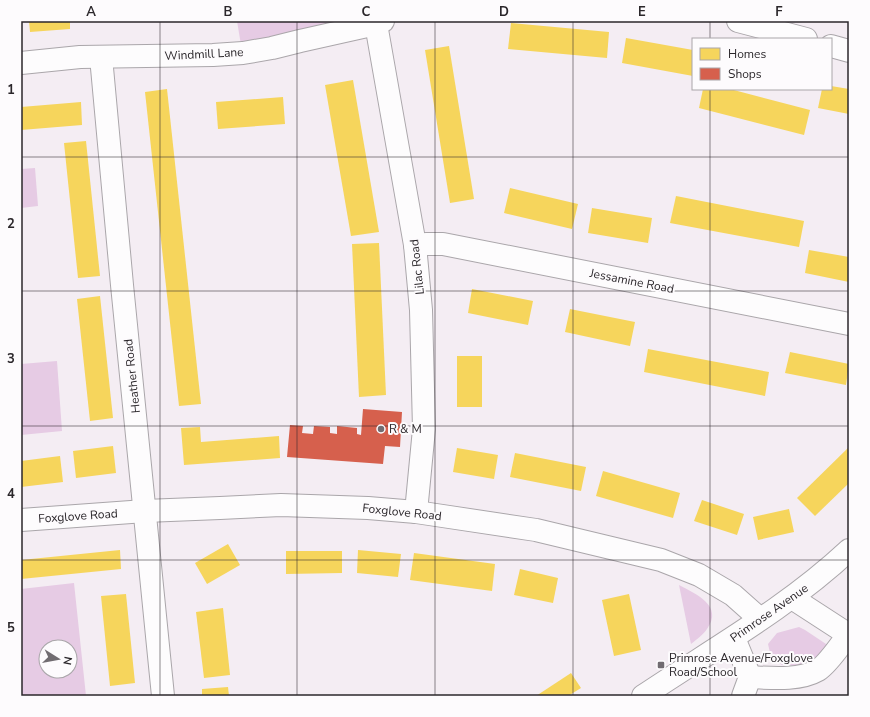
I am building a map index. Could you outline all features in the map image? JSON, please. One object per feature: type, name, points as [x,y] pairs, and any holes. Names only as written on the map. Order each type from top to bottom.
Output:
[{"type":"street","points":[[738,21],[802,38]]},
{"type":"street","name":"Windmill Lane","points":[[21,63],[80,57],[212,55],[243,53],[272,48],[379,23]]},
{"type":"street","name":"Lilac Road","points":[[379,23],[415,245],[421,310],[424,429],[416,512]]},
{"type":"street","points":[[832,46],[849,51]]},
{"type":"street","name":"Heather Road","points":[[101,57],[163,696]]},
{"type":"street","name":"Jessamine Road","points":[[415,245],[443,244],[849,324]]},
{"type":"street","name":"Foxglove Road","points":[[21,520],[145,511],[282,505],[368,508],[416,512],[536,530],[660,560],[699,575],[733,596],[760,619]]},
{"type":"street","name":"Primrose Avenue","points":[[643,696],[734,638],[792,598],[836,563],[849,550]]},
{"type":"street","points":[[734,638],[747,686],[774,678],[801,677],[818,670],[831,657],[848,635],[792,598]]},
{"type":"shaded area","points":[[237,21],[340,21],[241,45]]},
{"type":"shaded area","points":[[35,168],[38,206],[21,208],[21,169]]},
{"type":"shaded area","points":[[57,361],[62,431],[21,435],[21,364]]},
{"type":"shaded area","points":[[74,583],[86,696],[21,696],[21,589]]},
{"type":"shaded area","points":[[679,585],[693,592],[706,602],[710,607],[712,614],[711,621],[707,629],[691,644]]},
{"type":"shaded area","points":[[799,627],[826,644],[825,652],[820,659],[803,666],[782,665],[771,657],[768,644],[777,633]]},
{"type":"building: Homes","points":[[29,21],[70,21],[70,29],[30,32]]},
{"type":"building: Homes","points":[[511,23],[609,32],[607,58],[508,49]]},
{"type":"building: Homes","points":[[626,38],[692,50],[692,76],[622,63]]},
{"type":"building: Homes","points":[[449,46],[474,199],[450,203],[425,50]]},
{"type":"building: Homes","points":[[353,80],[379,232],[351,236],[325,85]]},
{"type":"building: Homes","points":[[832,86],[849,89],[849,114],[818,108],[822,90],[832,90]]},
{"type":"building: Homes","points":[[167,89],[201,404],[179,406],[145,92]]},
{"type":"building: Homes","points":[[703,90],[734,90],[810,110],[804,135],[699,108]]},
{"type":"building: Homes","points":[[283,97],[285,124],[218,129],[216,102]]},
{"type":"building: Homes","points":[[81,102],[82,125],[21,130],[21,107]]},
{"type":"building: Homes","points":[[86,141],[100,276],[78,278],[64,143]]},
{"type":"building: Homes","points":[[510,188],[578,204],[572,229],[504,213]]},
{"type":"building: Homes","points":[[676,196],[804,221],[799,247],[670,223]]},
{"type":"building: Homes","points":[[592,208],[652,218],[648,243],[588,233]]},
{"type":"building: Homes","points":[[379,243],[386,395],[359,397],[352,244]]},
{"type":"building: Homes","points":[[809,250],[849,257],[849,282],[805,273]]},
{"type":"building: Homes","points":[[472,289],[533,301],[528,325],[468,313]]},
{"type":"building: Homes","points":[[100,296],[113,418],[90,421],[77,299]]},
{"type":"building: Homes","points":[[570,309],[635,322],[630,346],[565,332]]},
{"type":"building: Homes","points":[[648,349],[769,372],[765,396],[644,372]]},
{"type":"building: Homes","points":[[790,352],[849,364],[846,385],[785,373]]},
{"type":"building: Homes","points":[[457,356],[482,356],[482,407],[457,407]]},
{"type":"building: Homes","points":[[200,427],[201,442],[279,436],[280,458],[184,465],[181,428]]},
{"type":"building: Homes","points":[[113,446],[116,473],[76,478],[73,451]]},
{"type":"building: Homes","points":[[849,447],[849,483],[815,516],[797,498]]},
{"type":"building: Homes","points":[[457,448],[498,455],[494,479],[453,472]]},
{"type":"building: Homes","points":[[515,453],[586,467],[581,491],[510,477]]},
{"type":"building: Homes","points":[[60,456],[63,482],[21,487],[21,461]]},
{"type":"building: Homes","points":[[603,471],[680,493],[673,518],[596,496]]},
{"type":"building: Homes","points":[[702,500],[744,514],[737,535],[694,521]]},
{"type":"building: Homes","points":[[789,509],[794,532],[758,540],[753,517]]},
{"type":"building: Homes","points":[[228,544],[240,565],[207,584],[195,563]]},
{"type":"building: Homes","points":[[120,550],[121,569],[21,579],[21,560]]},
{"type":"building: Homes","points":[[358,550],[401,554],[398,577],[357,573]]},
{"type":"building: Homes","points":[[286,551],[342,551],[342,573],[286,574]]},
{"type":"building: Homes","points":[[414,553],[495,564],[492,591],[410,580]]},
{"type":"building: Homes","points":[[520,569],[558,578],[553,603],[514,595]]},
{"type":"building: Homes","points":[[126,594],[135,683],[110,686],[101,596]]},
{"type":"building: Homes","points":[[629,594],[641,650],[614,656],[602,600]]},
{"type":"building: Homes","points":[[223,608],[230,675],[204,678],[196,612]]},
{"type":"building: Homes","points":[[571,673],[581,688],[568,696],[536,696]]},
{"type":"building: Homes","points":[[228,687],[229,696],[202,696],[202,689]]},
{"type":"building: Shops","points":[[363,409],[402,412],[400,447],[385,446],[383,464],[287,457],[290,425],[303,426],[302,433],[313,434],[314,426],[330,427],[330,433],[337,434],[337,426],[357,428],[357,434],[361,435]]},
{"type":"place","name":"R & M","points":[[381,429]]},
{"type":"place","name":"Primrose Avenue/Foxglove Road/School","points":[[661,665]]}]
